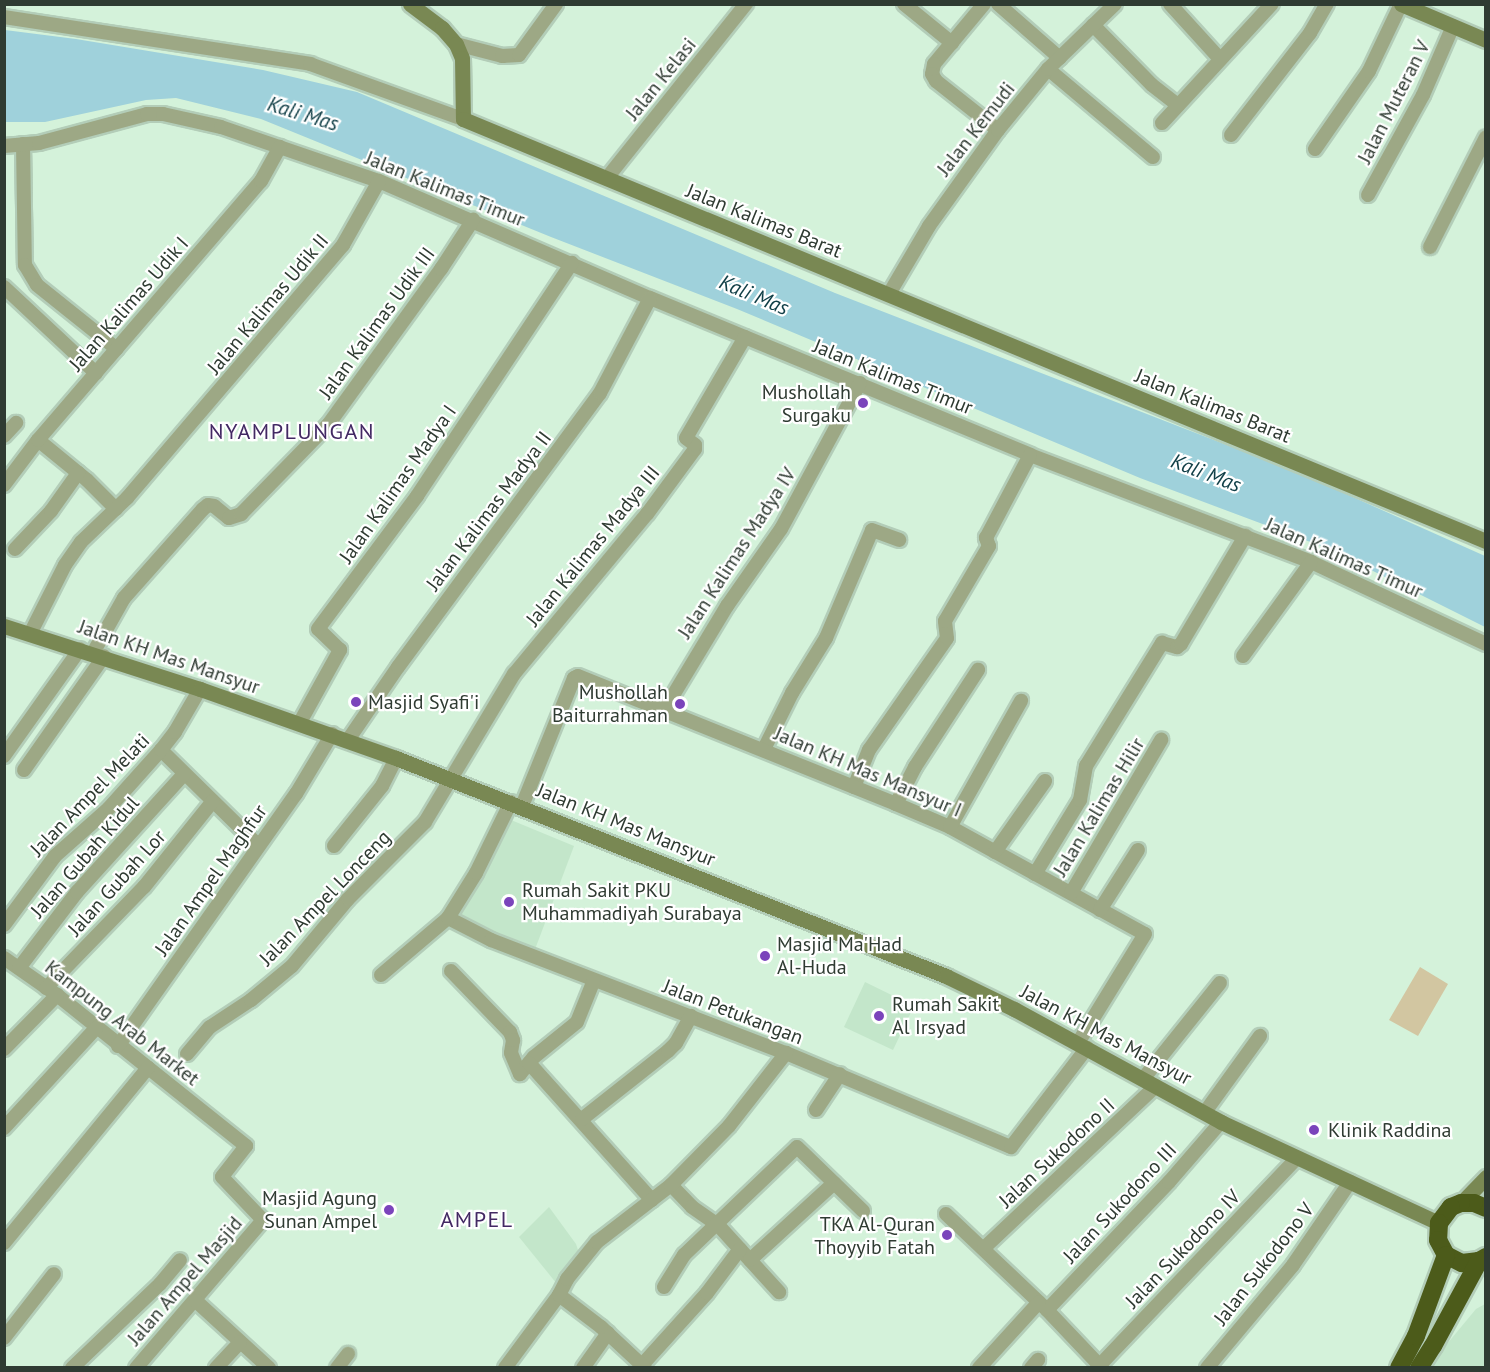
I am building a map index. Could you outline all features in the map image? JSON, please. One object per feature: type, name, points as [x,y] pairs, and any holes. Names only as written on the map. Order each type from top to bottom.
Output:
[{"type":"highway","points":[[1482,1259],[1462,1263],[1446,1255],[1438,1240],[1439,1223],[1444,1214],[1461,1203],[1474,1203],[1485,1208]]},
{"type":"highway","points":[[1399,1368],[1416,1336],[1446,1255]]},
{"type":"highway","points":[[1419,1368],[1482,1259]]},
{"type":"street","points":[[410,4],[442,28],[456,44],[462,58],[463,119]]},
{"type":"street","points":[[456,44],[502,56],[519,55],[556,4]]},
{"type":"street","name":"Jalan Kelasi","points":[[607,178],[746,4]]},
{"type":"street","points":[[904,4],[951,43]]},
{"type":"street","points":[[984,4],[932,69],[934,78],[998,130]]},
{"type":"street","points":[[998,4],[1060,58]]},
{"type":"street","name":"Jalan Kemudi","points":[[889,294],[929,226],[998,130],[1048,69],[1115,4]]},
{"type":"street","points":[[1170,4],[1220,59]]},
{"type":"street","points":[[1162,123],[1272,4]]},
{"type":"street","points":[[1231,135],[1293,56],[1327,4]]},
{"type":"street","points":[[1315,149],[1369,71],[1401,4],[1426,9],[1453,26],[1485,40]]},
{"type":"street","name":"Jalan Kalimas Barat","points":[[4,17],[310,64],[463,119],[1485,541]]},
{"type":"street","points":[[1093,25],[1152,85],[1178,105]]},
{"type":"street","name":"Jalan Muteran V","points":[[1368,195],[1423,94],[1453,26]]},
{"type":"street","points":[[1048,69],[1153,157]]},
{"type":"street","name":"Jalan Kalimas Timur","points":[[4,146],[39,143],[155,114],[221,127],[379,181],[745,338],[860,383],[1030,455],[1311,562],[1485,644]]},
{"type":"street","points":[[1430,247],[1485,137]]},
{"type":"street","points":[[23,144],[25,265],[37,285],[117,349]]},
{"type":"street","name":"Jalan Kalimas Udik I","points":[[4,485],[38,440],[261,181],[280,147]]},
{"type":"street","name":"Jalan Kalimas Udik II","points":[[30,634],[72,554],[93,529],[116,509],[344,245],[379,181]]},
{"type":"street","name":"Jalan Kalimas Udik III","points":[[92,653],[124,598],[203,509],[208,505],[214,506],[229,518],[241,513],[328,425],[441,269],[472,220]]},
{"type":"street","name":"Jalan Kalimas Madya I","points":[[299,724],[340,650],[318,629],[417,496],[572,263]]},
{"type":"street","points":[[5,290],[96,373]]},
{"type":"street","name":"Jalan Kalimas Madya II","points":[[348,740],[398,667],[600,393],[650,298]]},
{"type":"street","name":"Jalan Kalimas Madya III","points":[[450,778],[514,674],[647,514],[695,449],[695,445],[686,439],[745,338]]},
{"type":"street","name":"Jalan Kalimas Madya IV","points":[[663,712],[727,606],[781,529],[860,383]]},
{"type":"street","points":[[4,436],[16,423]]},
{"type":"street","points":[[38,440],[78,472],[116,509]]},
{"type":"street","points":[[854,787],[869,750],[947,638],[945,621],[989,546],[986,538],[1030,455]]},
{"type":"street","points":[[15,549],[51,511],[78,472]]},
{"type":"street","points":[[764,749],[792,693],[826,638],[868,537],[874,530],[899,540]]},
{"type":"street","points":[[1035,874],[1080,800],[1086,766],[1156,652],[1163,642],[1174,647],[1181,644],[1245,536]]},
{"type":"street","points":[[1243,656],[1311,562]]},
{"type":"street","name":"Jalan KH Mas Mansyur","points":[[4,626],[200,688],[332,734],[516,804],[946,976],[1083,1045],[1221,1122],[1439,1223]]},
{"type":"street","points":[[4,756],[92,653]]},
{"type":"street","points":[[24,770],[92,653]]},
{"type":"street","points":[[896,804],[915,767],[978,670]]},
{"type":"street","name":"Jalan KH Mas Mansyur I","points":[[516,804],[575,677],[764,749],[950,826],[1145,935],[1083,1045]]},
{"type":"street","name":"Jalan Ampel Melati","points":[[4,925],[56,856],[109,808],[176,732],[200,688]]},
{"type":"street","points":[[950,826],[1021,700]]},
{"type":"street","name":"Jalan Ampel Maghfur","points":[[118,1046],[296,794],[332,734]]},
{"type":"street","name":"Jalan Kalimas Hilir","points":[[1071,893],[1161,740]]},
{"type":"street","points":[[161,750],[258,845]]},
{"type":"street","points":[[334,846],[382,786],[396,758]]},
{"type":"street","name":"Jalan Gubah Kidul","points":[[10,966],[184,774]]},
{"type":"street","name":"Jalan Ampel Lonceng","points":[[187,1053],[210,1028],[251,1000],[292,966],[348,899],[425,822],[450,778]]},
{"type":"street","points":[[995,852],[1045,781]]},
{"type":"street","name":"Jalan Gubah Lor","points":[[4,1048],[144,887],[213,801]]},
{"type":"street","points":[[381,975],[448,918],[516,804]]},
{"type":"street","points":[[1100,910],[1138,850]]},
{"type":"street","name":"Jalan Petukangan","points":[[448,918],[491,940],[840,1074],[1011,1147],[1083,1045]]},
{"type":"street","name":"Kampung Arab Market","points":[[10,966],[51,992],[246,1146],[222,1177],[264,1220]]},
{"type":"street","points":[[452,971],[510,1032],[513,1040],[511,1053],[520,1074],[529,1062],[577,1022],[594,980]]},
{"type":"street","name":"Jalan Sukodono II","points":[[984,1248],[1150,1083],[1220,983]]},
{"type":"street","points":[[582,1119],[668,1051],[680,1037],[692,1016]]},
{"type":"street","points":[[4,1128],[96,1028]]},
{"type":"street","points":[[1205,1112],[1260,1036]]},
{"type":"street","points":[[505,1368],[559,1295],[567,1279],[597,1242],[671,1185],[729,1126],[786,1053]]},
{"type":"street","points":[[529,1062],[652,1200]]},
{"type":"street","points":[[4,1243],[148,1068]]},
{"type":"street","points":[[816,1110],[840,1074]]},
{"type":"street","name":"Jalan Sukodono III","points":[[979,1368],[1169,1182],[1221,1122]]},
{"type":"street","points":[[664,1287],[684,1255],[718,1226],[799,1147],[863,1211]]},
{"type":"street","name":"Jalan Sukodono IV","points":[[1100,1366],[1297,1158]]},
{"type":"street","points":[[1461,1203],[1485,1177]]},
{"type":"street","name":"Jalan Sukodono V","points":[[1207,1368],[1293,1265],[1350,1182]]},
{"type":"street","points":[[750,1260],[834,1184]]},
{"type":"street","points":[[671,1185],[692,1207],[718,1226],[779,1292]]},
{"type":"street","points":[[946,1214],[1043,1306],[1100,1366]]},
{"type":"street","name":"Jalan Ampel Masjid","points":[[136,1368],[264,1220]]},
{"type":"street","points":[[559,1295],[608,1333],[644,1366],[707,1293],[740,1249]]},
{"type":"street","points":[[79,1365],[160,1284],[180,1260]]},
{"type":"street","points":[[4,1338],[54,1274]]},
{"type":"street","points":[[196,1301],[269,1368]]},
{"type":"street","points":[[583,1368],[608,1333]]},
{"type":"street","points":[[216,1368],[240,1342]]},
{"type":"street","points":[[337,1368],[348,1354]]},
{"type":"shaded area","name":"Rumah Sakit PKU Muhammadiyah Surabaya","points":[[506,818],[574,846],[534,952],[458,920]]},
{"type":"shaded area","points":[[1420,967],[1448,984],[1418,1036],[1389,1020]]},
{"type":"shaded area","name":"Rumah Sakit Al Irsyad","points":[[865,982],[914,1006],[893,1050],[844,1027]]},
{"type":"shaded area","points":[[549,1207],[576,1244],[579,1253],[557,1284],[519,1237]]},
{"type":"shaded area","points":[[1485,1304],[1485,1367],[1427,1368],[1476,1309]]},
{"type":"water","name":"Kali Mas","points":[[5,30],[76,39],[263,70],[357,92],[835,293],[1299,473],[1485,556],[1485,627],[1329,549],[1140,478],[737,309],[551,237],[261,119],[176,98],[146,100],[45,122],[5,122]]},
{"type":"place","name":"Mushollah Surgaku","points":[[863,403]]},
{"type":"place","name":"Masjid Syafi'i","points":[[356,702]]},
{"type":"place","name":"Mushollah Baiturrahman","points":[[680,704]]},
{"type":"place","name":"Rumah Sakit PKU Muhammadiyah Surabaya","points":[[509,902]]},
{"type":"place","name":"Masjid Ma'Had Al-Huda","points":[[765,956]]},
{"type":"place","name":"Rumah Sakit Al Irsyad","points":[[879,1016]]},
{"type":"place","name":"Klinik Raddina","points":[[1314,1130]]},
{"type":"place","name":"Masjid Agung Sunan Ampel","points":[[389,1210]]},
{"type":"place","name":"TKA Al-Quran Thoyyib Fatah","points":[[947,1235]]},
{"type":"district","name":"NYAMPLUNGAN","points":[[292,432]]},
{"type":"district","name":"AMPEL","points":[[477,1220]]}]
